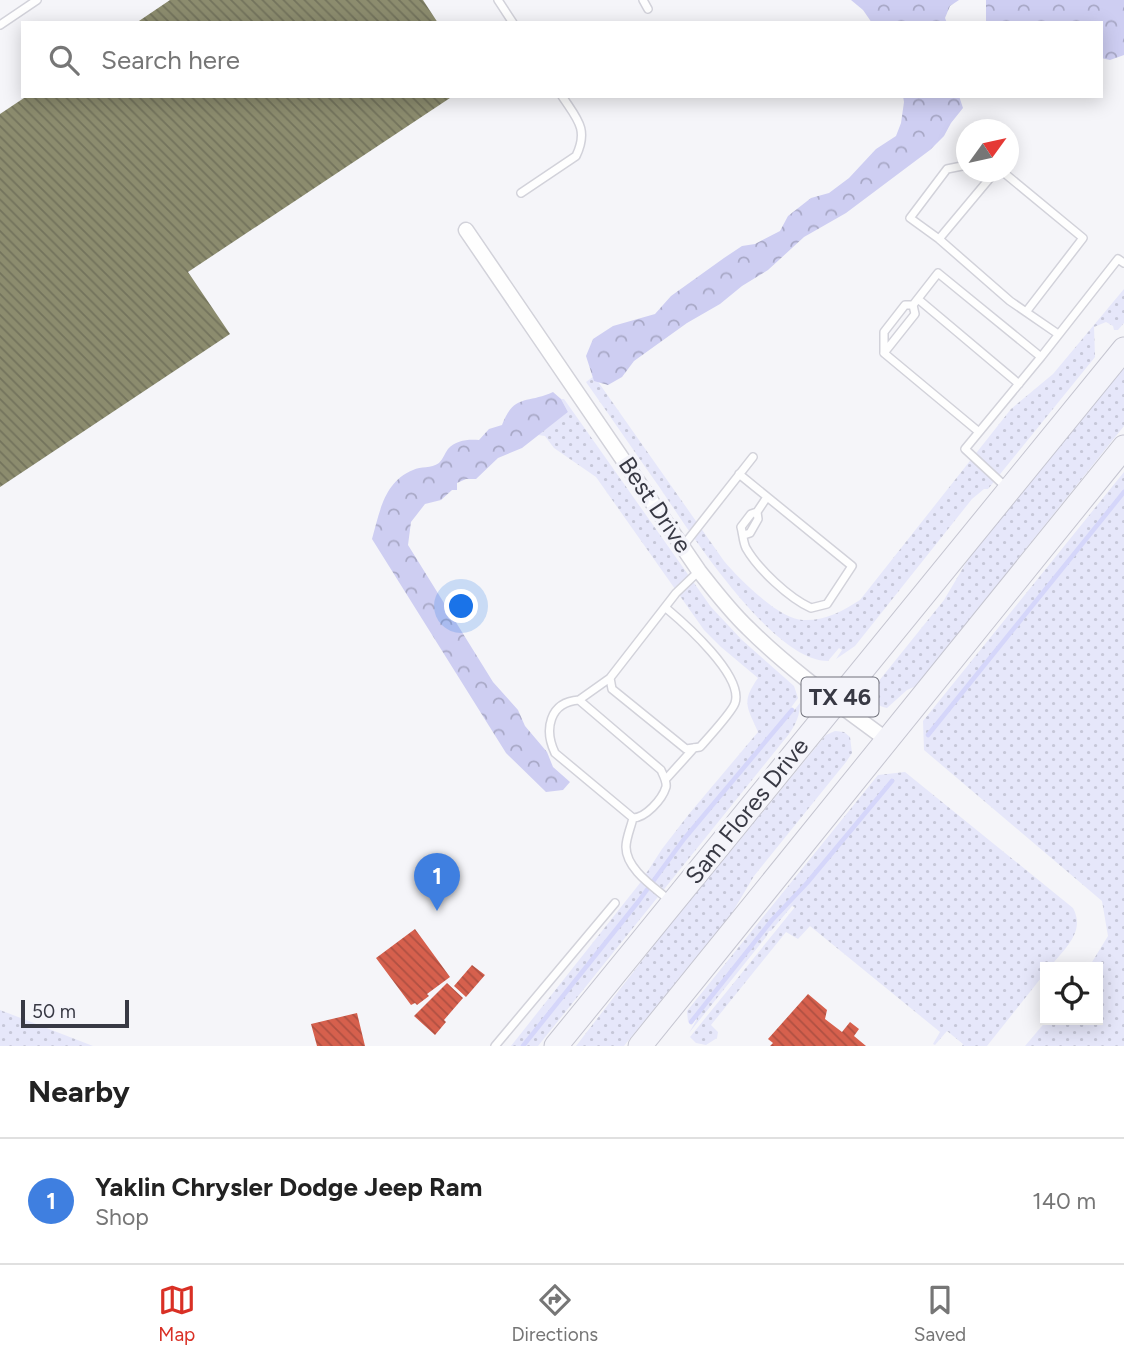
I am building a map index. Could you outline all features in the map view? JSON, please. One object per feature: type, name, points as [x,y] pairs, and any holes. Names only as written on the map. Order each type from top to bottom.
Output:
[{"type":"main road","name":"Sam Flores Drive","points":[[556,1046],[1124,349]]},
{"type":"main road","name":"TX 46","points":[[640,1046],[1124,447]]},
{"type":"street","name":"Best Drive","points":[[466,230],[699,571],[748,628],[836,702],[887,740]]},
{"type":"lane","points":[[0,25],[37,0]]},
{"type":"lane","points":[[498,0],[512,21]]},
{"type":"lane","points":[[643,0],[648,9]]},
{"type":"lane","points":[[521,193],[576,156],[581,146],[583,134],[579,121],[563,98]]},
{"type":"lane","points":[[956,167],[947,169],[910,218],[939,239],[1010,301],[1058,334]]},
{"type":"lane","points":[[939,239],[987,182]]},
{"type":"lane","points":[[1015,182],[1083,238],[1026,312]]},
{"type":"lane","points":[[1008,489],[965,449],[1118,259],[1124,263]]},
{"type":"lane","points":[[884,353],[915,314],[916,302],[939,273],[1041,356]]},
{"type":"lane","points":[[884,353],[884,332],[905,305],[916,302]]},
{"type":"lane","points":[[916,302],[1018,384]]},
{"type":"lane","points":[[884,353],[979,432]]},
{"type":"lane","points":[[683,546],[752,457]]},
{"type":"lane","points":[[739,474],[852,566],[827,604],[811,608],[767,575],[745,547],[744,535],[750,533],[758,519],[757,512],[767,497]]},
{"type":"lane","points":[[579,700],[655,762],[666,779],[666,787],[641,818],[633,818],[555,753],[548,727],[551,716],[562,704],[579,700],[610,678],[676,593],[699,571]]},
{"type":"lane","points":[[610,678],[612,689],[686,749],[700,747],[735,704],[735,687],[726,670],[690,629],[666,608]]},
{"type":"lane","points":[[666,779],[695,747]]},
{"type":"lane","points":[[633,818],[626,848],[631,862],[640,874],[672,902]]},
{"type":"lane","points":[[495,1046],[615,903]]},
{"type":"shaded area","points":[[1124,289],[1124,323],[1118,330],[1114,330],[1113,326],[1106,322],[1094,327],[1095,357],[988,489],[984,489],[972,499],[855,646],[836,659],[842,650],[839,648],[828,661],[806,656],[783,640],[758,618],[734,591],[586,382],[594,376],[724,561],[739,578],[783,613],[803,620],[819,619],[860,600],[1011,409],[1053,374]]},
{"type":"shaded area","points":[[1124,368],[1124,426],[916,686],[907,690],[887,708],[880,706],[873,697],[874,687],[944,600],[973,551]]},
{"type":"shaded area","points":[[561,399],[564,399],[711,607],[742,640],[794,686],[798,698],[787,713],[791,714],[800,703],[800,707],[789,734],[538,1046],[511,1046],[640,883],[689,814],[758,732],[748,699],[758,678],[704,630],[596,477],[554,448],[545,436],[538,435],[568,412]]},
{"type":"shaded area","points":[[1124,472],[1124,1046],[1025,1046],[1043,1025],[1103,1025],[1103,962],[1092,962],[1108,936],[1102,901],[924,750],[923,721]]},
{"type":"shaded area","points":[[835,731],[844,732],[850,737],[852,753],[846,762],[754,876],[732,913],[624,1046],[576,1046],[665,931],[826,735]]},
{"type":"shaded area","points":[[905,772],[1073,908],[1077,925],[1072,940],[1054,962],[1040,962],[1040,979],[987,1046],[962,1046],[963,1044],[947,1031],[933,1044],[940,1032],[810,926],[798,939],[786,932],[711,1025],[718,1032],[717,1038],[706,1045],[696,1043],[690,1037],[795,907],[792,906],[769,931],[689,1033],[697,1019],[694,1016],[688,1022],[687,1011],[878,775]]},
{"type":"shaded area","points":[[0,1010],[93,1046],[0,1046]]},
{"type":"green space","points":[[851,0],[959,0],[950,6],[946,21],[871,21]]},
{"type":"green space","points":[[986,0],[1124,0],[1124,55],[1110,60],[1103,58],[1103,21],[986,21]]},
{"type":"green space","points":[[903,98],[960,98],[963,108],[944,136],[930,150],[846,213],[804,237],[768,270],[634,361],[622,377],[608,385],[594,381],[586,356],[593,339],[613,326],[655,314],[671,296],[742,246],[755,244],[780,231],[788,216],[811,198],[829,193],[849,178],[876,149],[896,136]]},
{"type":"green space","points":[[553,392],[561,399],[568,412],[522,448],[498,458],[476,479],[457,483],[457,490],[452,490],[441,500],[425,504],[411,522],[408,545],[493,682],[518,710],[525,726],[547,752],[553,767],[570,782],[563,790],[546,792],[506,753],[372,539],[385,498],[403,475],[439,463],[448,449],[458,442],[479,440],[489,429],[502,425],[517,404]]},
{"type":"building: Shops","points":[[415,929],[450,977],[417,1005],[411,1005],[376,958]]},
{"type":"building: Shops","points":[[472,965],[485,975],[466,997],[454,986]]},
{"type":"building: Shops","points":[[447,983],[463,998],[435,1035],[414,1016]]},
{"type":"building: Shops","points":[[808,994],[827,1010],[825,1019],[842,1032],[850,1022],[859,1029],[854,1036],[866,1046],[770,1046],[773,1043],[768,1039]]},
{"type":"building: Shops","points":[[357,1013],[365,1046],[317,1046],[311,1024]]},
{"type":"building: Industry","points":[[170,0],[423,0],[437,21],[139,21]]},
{"type":"building: Industry","points":[[24,98],[450,98],[188,272],[230,334],[0,487],[0,114]]},
{"type":"waterway","points":[[928,735],[1124,492]]},
{"type":"waterway","points":[[523,1046],[638,902],[684,839],[792,710]]},
{"type":"waterway","points":[[691,1022],[772,920],[807,883],[892,781]]},
{"type":"place","name":"Yaklin Chrysler Dodge Jeep Ram","points":[[437,911]]}]
